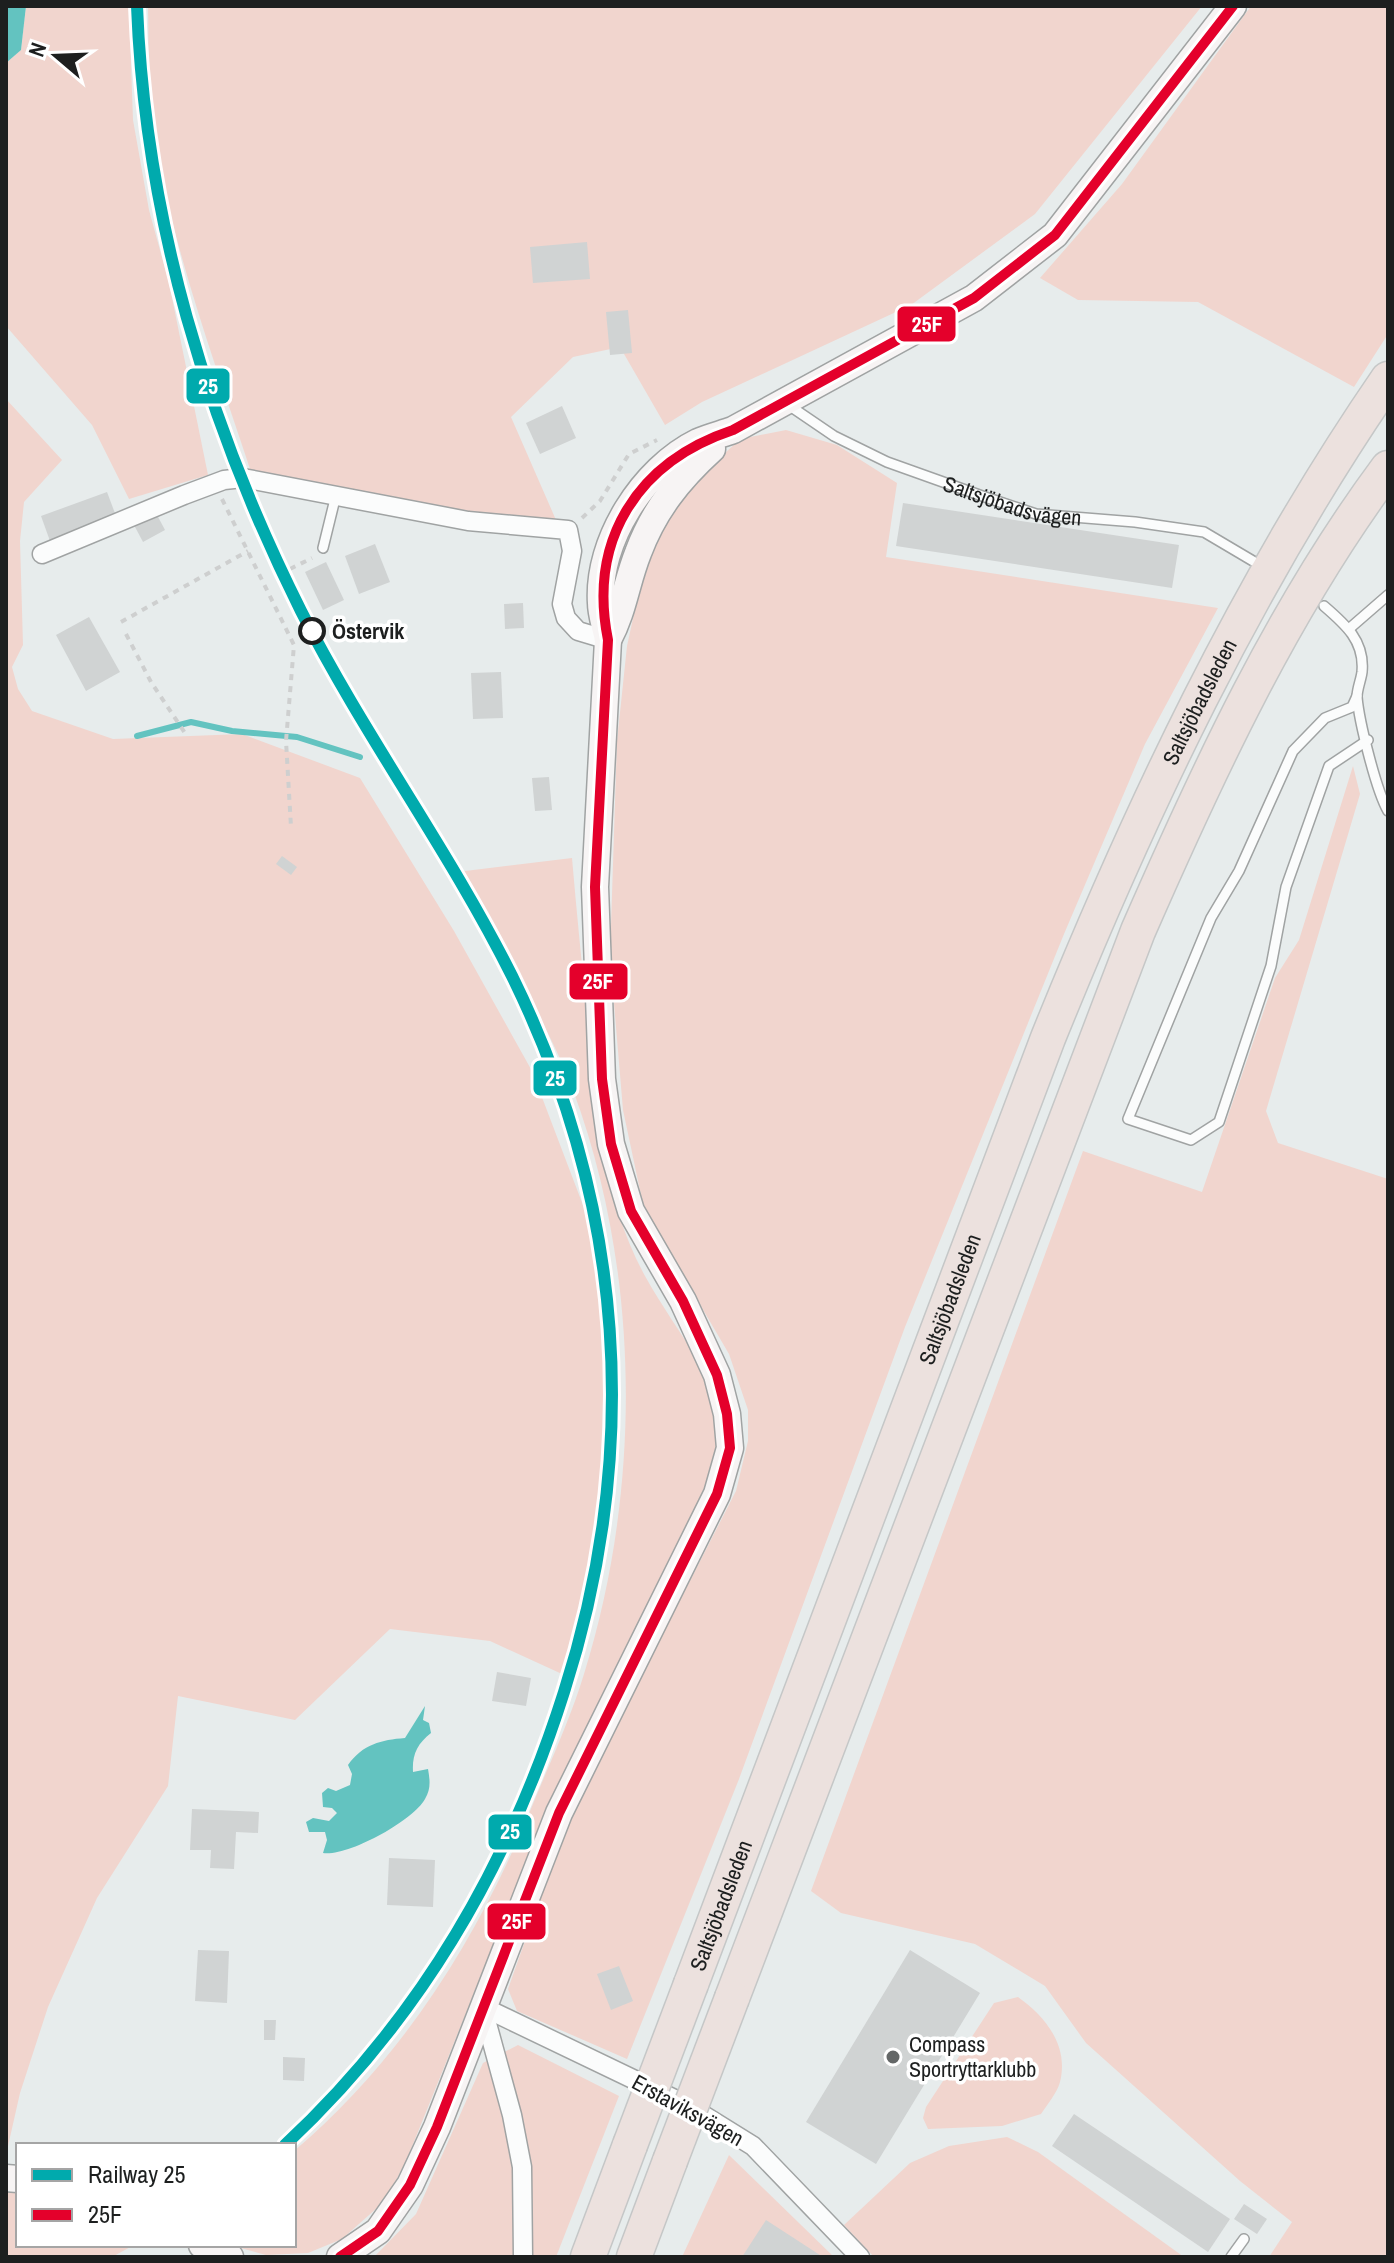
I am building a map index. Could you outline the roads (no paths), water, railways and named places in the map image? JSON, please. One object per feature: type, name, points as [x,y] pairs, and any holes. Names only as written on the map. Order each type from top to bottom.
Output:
[{"type":"highway","name":"Saltsjöbadsleden","points":[[588,2257],[1048,1038],[1101,906],[1205,685],[1285,542],[1388,379]]},
{"type":"highway","points":[[1342,529],[1388,468]]},
{"type":"highway","name":"Saltsjöbadsleden","points":[[634,2257],[1138,931],[1187,819],[1243,706],[1342,529]]},
{"type":"street","points":[[340,2257],[378,2231],[410,2185],[437,2127],[559,1813],[717,1494],[730,1448],[727,1414],[717,1375],[683,1301],[631,1211],[611,1144],[601,1065],[595,887],[608,640],[623,611],[637,555],[672,488],[733,430],[974,298],[1055,235],[1233,6]]},
{"type":"street","name":"Saltsjöbadsleden","points":[[1342,529],[1388,453]]},
{"type":"street","points":[[42,554],[218,482],[259,479],[468,521],[568,530],[572,551],[562,604],[566,618],[578,631],[608,640]]},
{"type":"street","points":[[483,2007],[512,2115],[522,2167],[523,2257]]},
{"type":"street","name":"Erstaviksvägen","points":[[483,2007],[687,2105],[753,2146],[860,2257]]},
{"type":"street","points":[[207,2247],[230,2257]]},
{"type":"lane","name":"Saltsjöbadsvägen","points":[[784,402],[834,436],[887,462],[985,497],[1036,514],[1135,522],[1204,532],[1253,561]]},
{"type":"lane","points":[[323,548],[336,495]]},
{"type":"lane","points":[[1350,628],[1388,595]]},
{"type":"lane","points":[[1324,606],[1350,628],[1359,647],[1362,669],[1357,696],[1352,707],[1325,718],[1293,751],[1239,871],[1211,918],[1128,1119],[1191,1140],[1219,1122],[1271,966],[1286,887],[1324,778],[1329,766],[1368,740]]},
{"type":"lane","points":[[1357,696],[1373,774],[1388,811]]},
{"type":"lane","points":[[1231,2257],[1244,2239]]},
{"type":"water","points":[[6,6],[26,6],[21,50],[6,63]]},
{"type":"water","points":[[425,1706],[423,1720],[429,1723],[431,1733],[416,1750],[413,1772],[428,1769],[430,1784],[425,1799],[407,1817],[378,1836],[347,1849],[323,1853],[327,1840],[325,1832],[309,1832],[306,1822],[313,1818],[329,1821],[337,1813],[332,1808],[323,1807],[322,1793],[328,1788],[336,1791],[350,1785],[352,1774],[348,1765],[354,1758],[373,1744],[405,1738]]},
{"type":"waterway","points":[[137,736],[191,722],[232,731],[297,737],[360,757]]},
{"type":"rail line","name":"25","points":[[137,6],[142,85],[153,163],[168,241],[210,393],[267,540],[301,611],[352,703],[487,929],[512,976],[550,1063],[579,1151],[599,1240],[610,1329],[612,1419],[605,1510],[589,1601],[564,1692],[542,1756],[487,1879],[418,1993],[333,2097],[287,2143]]},
{"type":"place","name":"Östervik","points":[[312,631]]},
{"type":"place","name":"Compass Sportryttarklubb","points":[[893,2057]]}]
